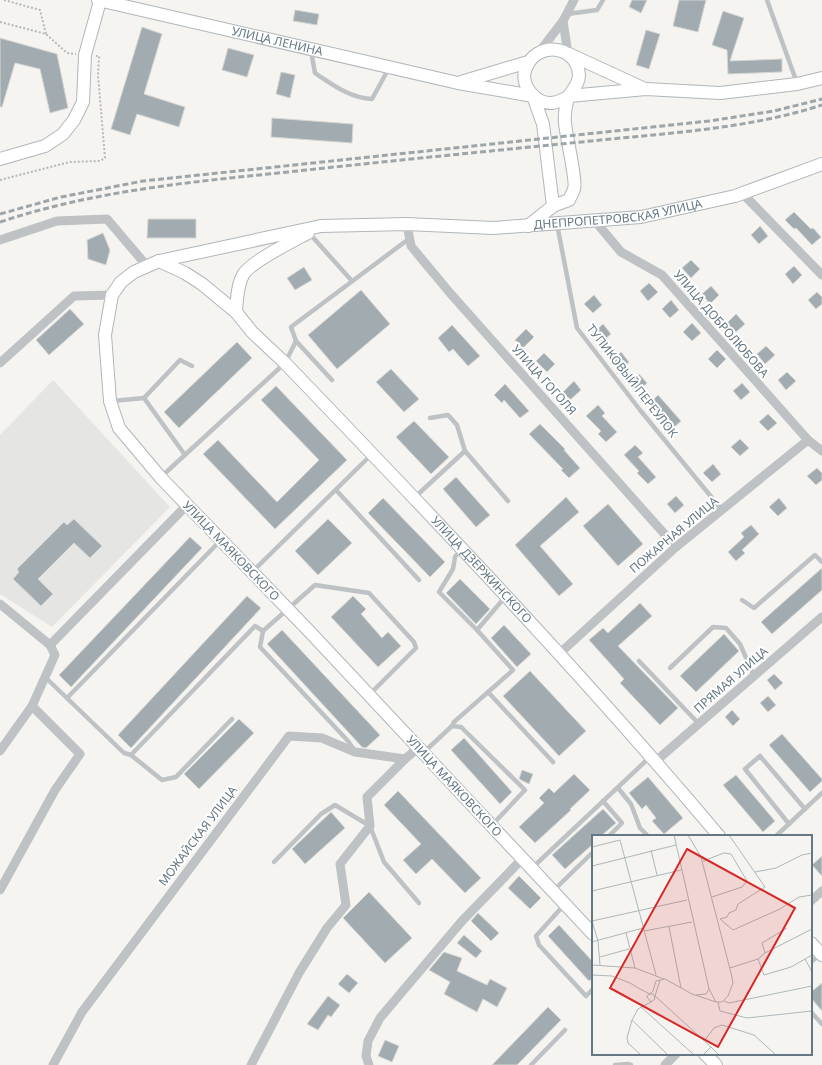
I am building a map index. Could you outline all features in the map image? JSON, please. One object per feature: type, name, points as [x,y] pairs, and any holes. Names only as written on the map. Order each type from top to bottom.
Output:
[{"type":"main road","points":[[0,159],[45,146],[63,134],[74,120],[83,102],[85,55],[99,0]]},
{"type":"main road","name":"УЛИЦА ЛЕНИНА","points":[[99,0],[389,68],[458,83],[533,96]]},
{"type":"main road","points":[[458,83],[528,62],[540,51],[550,48],[559,50],[646,89]]},
{"type":"main road","points":[[533,96],[542,101],[551,103],[560,101],[569,96],[576,87],[579,75],[576,64],[568,54]]},
{"type":"main road","points":[[528,62],[524,80],[533,96],[543,124],[553,206]]},
{"type":"main road","points":[[569,96],[646,89],[720,93],[797,84],[822,78]]},
{"type":"main road","points":[[528,226],[553,206],[569,200],[575,188],[565,122],[569,96]]},
{"type":"main road","name":"ДНЕПРОПЕТРОВСКАЯ УЛИЦА","points":[[321,226],[407,224],[493,228],[641,217],[743,194],[822,164]]},
{"type":"main road","points":[[236,312],[239,287],[243,274],[265,257],[321,226]]},
{"type":"main road","name":"УЛИЦА МАЯКОВСКОГО","points":[[321,226],[153,264],[134,272],[121,282],[112,295],[105,335],[110,401],[119,428],[160,478],[287,608],[592,933]]},
{"type":"main road","name":"УЛИЦА ДЗЕРЖИНСКОГО","points":[[153,264],[184,273],[202,284],[236,312],[252,332],[285,363],[507,595],[654,759],[718,835]]},
{"type":"main road","points":[[812,944],[822,955]]},
{"type":"main road","points":[[706,1055],[716,1065]]},
{"type":"street","points":[[540,51],[565,18],[574,0]]},
{"type":"street","points":[[565,18],[568,54]]},
{"type":"street","points":[[743,194],[822,275]]},
{"type":"street","points":[[0,240],[57,221],[107,220],[153,264]]},
{"type":"street","name":"УЛИЦА ДОБРОЛЮБОВА","points":[[595,221],[621,252],[662,275],[808,440],[822,451]]},
{"type":"street","name":"УЛИЦА ГОГОЛЯ","points":[[407,224],[411,246],[450,293],[676,547]]},
{"type":"street","points":[[0,363],[74,296],[112,295]]},
{"type":"street","name":"ПОЖАРНАЯ УЛИЦА","points":[[560,653],[676,547],[808,440]]},
{"type":"street","points":[[50,645],[187,505]]},
{"type":"street","points":[[0,604],[50,645],[55,655],[32,706],[0,751]]},
{"type":"street","name":"ПРЯМАЯ УЛИЦА","points":[[654,759],[699,724],[822,617]]},
{"type":"street","points":[[0,890],[55,790],[80,754],[32,706]]},
{"type":"street","name":"МОЖАЙСКАЯ УЛИЦА","points":[[53,1065],[82,1012],[289,736],[322,738],[356,752],[405,759]]},
{"type":"street","points":[[251,1065],[299,973],[328,928],[346,905],[340,864],[370,826],[367,797],[405,759],[421,750]]},
{"type":"street","points":[[369,1065],[366,1056],[368,1041],[380,1018],[462,921],[523,858]]},
{"type":"street","points":[[812,900],[822,891]]},
{"type":"street","points":[[665,1065],[675,1055]]},
{"type":"lane","points":[[565,18],[597,10],[604,0]]},
{"type":"lane","points":[[767,0],[797,84]]},
{"type":"lane","points":[[310,49],[315,73],[337,88],[359,99],[372,99],[389,68]]},
{"type":"lane","name":"ТУПИКОВЫЙ ПЕРЕУЛОК","points":[[557,224],[578,328],[640,410],[722,510]]},
{"type":"lane","points":[[308,233],[352,281]]},
{"type":"lane","points":[[332,380],[296,341],[291,327],[410,238]]},
{"type":"lane","points":[[160,478],[285,363],[296,341]]},
{"type":"lane","points":[[110,401],[144,398],[180,360],[192,366]]},
{"type":"lane","points":[[144,398],[185,455]]},
{"type":"lane","points":[[430,418],[448,415],[457,425],[465,451],[508,501]]},
{"type":"lane","points":[[414,498],[465,451]]},
{"type":"lane","points":[[252,572],[372,454]]},
{"type":"lane","points":[[336,490],[419,580]]},
{"type":"lane","points":[[67,698],[221,540]]},
{"type":"lane","points":[[421,750],[452,726],[454,722],[513,670],[477,630],[439,592],[453,569],[455,558],[462,548]]},
{"type":"lane","points":[[742,600],[754,608],[815,555],[822,562]]},
{"type":"lane","points":[[356,752],[348,741],[260,648],[263,631],[287,608],[315,585],[368,593],[414,642],[416,648],[369,695]]},
{"type":"lane","points":[[477,630],[507,595]]},
{"type":"lane","points":[[131,755],[255,626],[263,631]]},
{"type":"lane","points":[[670,668],[714,627],[726,628],[740,644],[754,676]]},
{"type":"lane","points":[[639,661],[699,724]]},
{"type":"lane","points":[[44,677],[124,753],[131,755],[162,780],[176,777],[232,719]]},
{"type":"lane","points":[[488,692],[553,762]]},
{"type":"lane","points":[[452,726],[461,727],[525,790],[492,826]]},
{"type":"lane","points":[[789,824],[745,769],[760,756],[805,809]]},
{"type":"lane","points":[[532,868],[603,801],[654,759]]},
{"type":"lane","points":[[618,788],[631,804],[640,828],[647,835]]},
{"type":"lane","points":[[777,835],[822,793]]},
{"type":"lane","points":[[603,801],[622,823],[610,835]]},
{"type":"lane","points":[[274,862],[321,814],[335,805],[370,826],[384,862],[419,903]]},
{"type":"lane","points":[[553,891],[592,853]]},
{"type":"lane","points":[[566,904],[536,936],[539,945],[586,996],[592,990]]},
{"type":"lane","points":[[812,961],[822,955]]},
{"type":"lane","points":[[812,1013],[822,1024]]},
{"type":"lane","points":[[531,1065],[565,1030]]},
{"type":"lane","points":[[615,1065],[631,1065]]},
{"type":"path","points":[[4,0],[40,10],[46,34]]},
{"type":"path","points":[[0,22],[46,34],[67,53],[99,56],[98,75],[105,158],[100,161],[70,162],[0,180]]},
{"type":"shaded area","points":[[53,380],[170,507],[52,627],[0,594],[0,435]]},
{"type":"building","points":[[632,0],[647,0],[641,13],[629,7]]},
{"type":"building","points":[[679,0],[706,0],[698,32],[673,26]]},
{"type":"building","points":[[295,10],[319,14],[317,25],[293,21]]},
{"type":"building","points":[[723,11],[744,18],[730,61],[782,59],[782,72],[728,74],[727,50],[712,45]]},
{"type":"building","points":[[142,27],[162,34],[144,94],[185,107],[179,127],[137,114],[130,135],[111,129]]},
{"type":"building","points":[[646,30],[660,34],[649,69],[636,65]]},
{"type":"building","points":[[0,38],[57,54],[68,108],[50,113],[40,69],[15,63],[2,107],[0,107]]},
{"type":"building","points":[[228,48],[254,55],[247,77],[222,70]]},
{"type":"building","points":[[281,72],[295,75],[290,98],[276,94]]},
{"type":"building","points":[[272,118],[353,124],[352,143],[271,137]]},
{"type":"building","points":[[794,212],[821,237],[812,245],[796,228],[794,229],[785,220]]},
{"type":"building","points":[[148,219],[196,219],[196,238],[147,238]]},
{"type":"building","points":[[760,226],[768,236],[759,244],[751,235]]},
{"type":"building","points":[[103,233],[110,250],[106,265],[88,259],[87,240]]},
{"type":"building","points":[[691,260],[700,269],[691,278],[682,268]]},
{"type":"building","points":[[794,266],[802,275],[793,284],[785,274]]},
{"type":"building","points":[[304,267],[312,280],[295,290],[287,278]]},
{"type":"building","points":[[649,283],[658,292],[648,301],[640,291]]},
{"type":"building","points":[[711,286],[719,295],[710,304],[702,294]]},
{"type":"building","points":[[361,290],[390,324],[337,369],[308,335]]},
{"type":"building","points":[[817,292],[822,297],[822,304],[816,309],[808,300]]},
{"type":"building","points":[[594,295],[602,305],[593,313],[584,304]]},
{"type":"building","points":[[671,300],[679,310],[670,318],[662,309]]},
{"type":"building","points":[[70,309],[84,324],[49,355],[36,340]]},
{"type":"building","points":[[736,314],[745,324],[736,332],[727,323]]},
{"type":"building","points":[[692,323],[701,333],[692,341],[683,332]]},
{"type":"building","points":[[603,324],[611,334],[602,342],[593,333]]},
{"type":"building","points":[[452,325],[480,356],[468,366],[453,349],[449,352],[438,338]]},
{"type":"building","points":[[526,329],[534,337],[523,348],[515,340]]},
{"type":"building","points":[[237,342],[252,358],[179,428],[164,412]]},
{"type":"building","points":[[766,346],[775,355],[765,364],[757,354]]},
{"type":"building","points":[[717,350],[726,359],[717,368],[708,359]]},
{"type":"building","points":[[621,352],[629,362],[620,370],[611,361]]},
{"type":"building","points":[[544,353],[555,364],[547,372],[536,361]]},
{"type":"building","points":[[391,369],[419,399],[404,412],[376,382]]},
{"type":"building","points":[[787,372],[796,381],[786,390],[778,380]]},
{"type":"building","points":[[639,374],[647,383],[638,391],[629,382]]},
{"type":"building","points":[[574,381],[581,390],[570,400],[563,392]]},
{"type":"building","points":[[742,383],[750,392],[741,400],[733,391]]},
{"type":"building","points":[[505,384],[529,411],[520,418],[504,400],[502,403],[494,395]]},
{"type":"building","points":[[276,386],[347,460],[275,529],[203,454],[218,440],[277,502],[319,460],[261,400]]},
{"type":"building","points":[[658,395],[681,421],[671,430],[649,404]]},
{"type":"building","points":[[598,405],[605,413],[602,416],[617,432],[606,442],[598,434],[601,431],[586,416]]},
{"type":"building","points":[[768,414],[777,423],[768,431],[759,422]]},
{"type":"building","points":[[414,421],[449,457],[431,474],[396,437]]},
{"type":"building","points":[[540,424],[565,449],[564,450],[580,468],[569,478],[561,470],[563,469],[529,434]]},
{"type":"building","points":[[740,439],[749,448],[740,456],[731,447]]},
{"type":"building","points":[[635,445],[643,453],[638,457],[656,477],[648,484],[637,473],[639,471],[624,455]]},
{"type":"building","points":[[713,464],[721,474],[712,482],[703,473]]},
{"type":"building","points":[[817,468],[822,473],[822,480],[816,485],[807,476]]},
{"type":"building","points":[[456,477],[490,515],[476,527],[443,489]]},
{"type":"building","points":[[676,496],[684,505],[675,513],[667,504]]},
{"type":"building","points":[[566,497],[579,512],[540,546],[573,584],[559,596],[515,545]]},
{"type":"building","points":[[383,498],[445,562],[430,577],[368,513]]},
{"type":"building","points":[[779,498],[787,508],[778,516],[769,507]]},
{"type":"building","points":[[608,504],[643,544],[618,566],[583,526]]},
{"type":"building","points":[[74,519],[102,546],[90,558],[74,543],[38,579],[53,594],[41,606],[13,579],[19,572],[17,569],[64,522],[67,525]]},
{"type":"building","points":[[328,519],[352,543],[318,575],[295,551]]},
{"type":"building","points":[[751,525],[759,534],[742,550],[745,553],[736,561],[728,552],[744,537],[741,533]]},
{"type":"building","points":[[190,537],[202,548],[71,687],[59,675]]},
{"type":"building","points":[[822,568],[822,590],[772,634],[761,622]]},
{"type":"building","points":[[460,579],[490,609],[476,624],[446,593]]},
{"type":"building","points":[[247,596],[261,608],[131,748],[118,735]]},
{"type":"building","points":[[353,596],[366,609],[361,614],[382,638],[388,632],[401,646],[378,667],[331,617]]},
{"type":"building","points":[[640,603],[652,616],[618,646],[678,708],[660,725],[620,683],[624,679],[589,640],[603,628],[608,633]]},
{"type":"building","points":[[504,625],[531,654],[517,667],[491,638]]},
{"type":"building","points":[[282,630],[380,735],[366,748],[362,747],[267,644]]},
{"type":"building","points":[[724,634],[739,651],[696,692],[680,676]]},
{"type":"building","points":[[530,671],[586,731],[559,756],[503,696]]},
{"type":"building","points":[[774,674],[783,683],[775,690],[767,680]]},
{"type":"building","points":[[768,696],[776,705],[768,712],[760,703]]},
{"type":"building","points":[[732,710],[740,719],[733,726],[725,717]]},
{"type":"building","points":[[239,719],[254,733],[199,789],[184,774]]},
{"type":"building","points":[[782,734],[822,779],[822,781],[810,792],[769,745]]},
{"type":"building","points":[[464,738],[512,792],[500,804],[451,750]]},
{"type":"building","points":[[522,770],[533,774],[529,784],[519,779]]},
{"type":"building","points":[[574,774],[590,790],[570,809],[571,810],[535,843],[519,827],[544,803],[539,798],[549,788],[554,793]]},
{"type":"building","points":[[736,775],[775,821],[763,832],[723,785]]},
{"type":"building","points":[[648,777],[683,818],[664,834],[652,821],[656,818],[646,805],[642,809],[629,793]]},
{"type":"building","points":[[398,791],[481,878],[465,893],[432,859],[416,874],[403,860],[421,844],[384,805]]},
{"type":"building","points":[[603,809],[616,823],[602,835],[592,835],[592,845],[565,869],[552,855]]},
{"type":"building","points":[[331,812],[345,828],[305,864],[292,849]]},
{"type":"building","points":[[822,856],[822,876],[812,865]]},
{"type":"building","points":[[519,876],[541,898],[530,909],[508,888]]},
{"type":"building","points":[[369,892],[412,938],[385,963],[343,918]]},
{"type":"building","points":[[478,913],[499,933],[491,941],[471,921]]},
{"type":"building","points":[[559,925],[592,961],[592,979],[589,981],[548,936]]},
{"type":"building","points":[[464,935],[482,951],[476,958],[457,943]]},
{"type":"building","points":[[444,952],[462,958],[457,971],[487,985],[490,979],[507,988],[497,1007],[483,999],[477,1012],[444,994],[450,982],[429,970]]},
{"type":"building","points":[[347,974],[358,983],[349,993],[338,984]]},
{"type":"building","points":[[822,983],[822,1011],[812,999],[812,991]]},
{"type":"building","points":[[328,996],[340,1005],[331,1017],[328,1015],[318,1030],[307,1024]]},
{"type":"building","points":[[548,1007],[561,1020],[517,1065],[492,1065]]},
{"type":"building","points":[[385,1040],[399,1046],[392,1062],[378,1056]]},
{"type":"railway","points":[[0,214],[61,197],[143,181],[709,121],[774,111],[822,99]]},
{"type":"railway","points":[[0,222],[35,211],[106,195],[142,189],[251,176],[708,129],[766,120],[822,105]]}]
